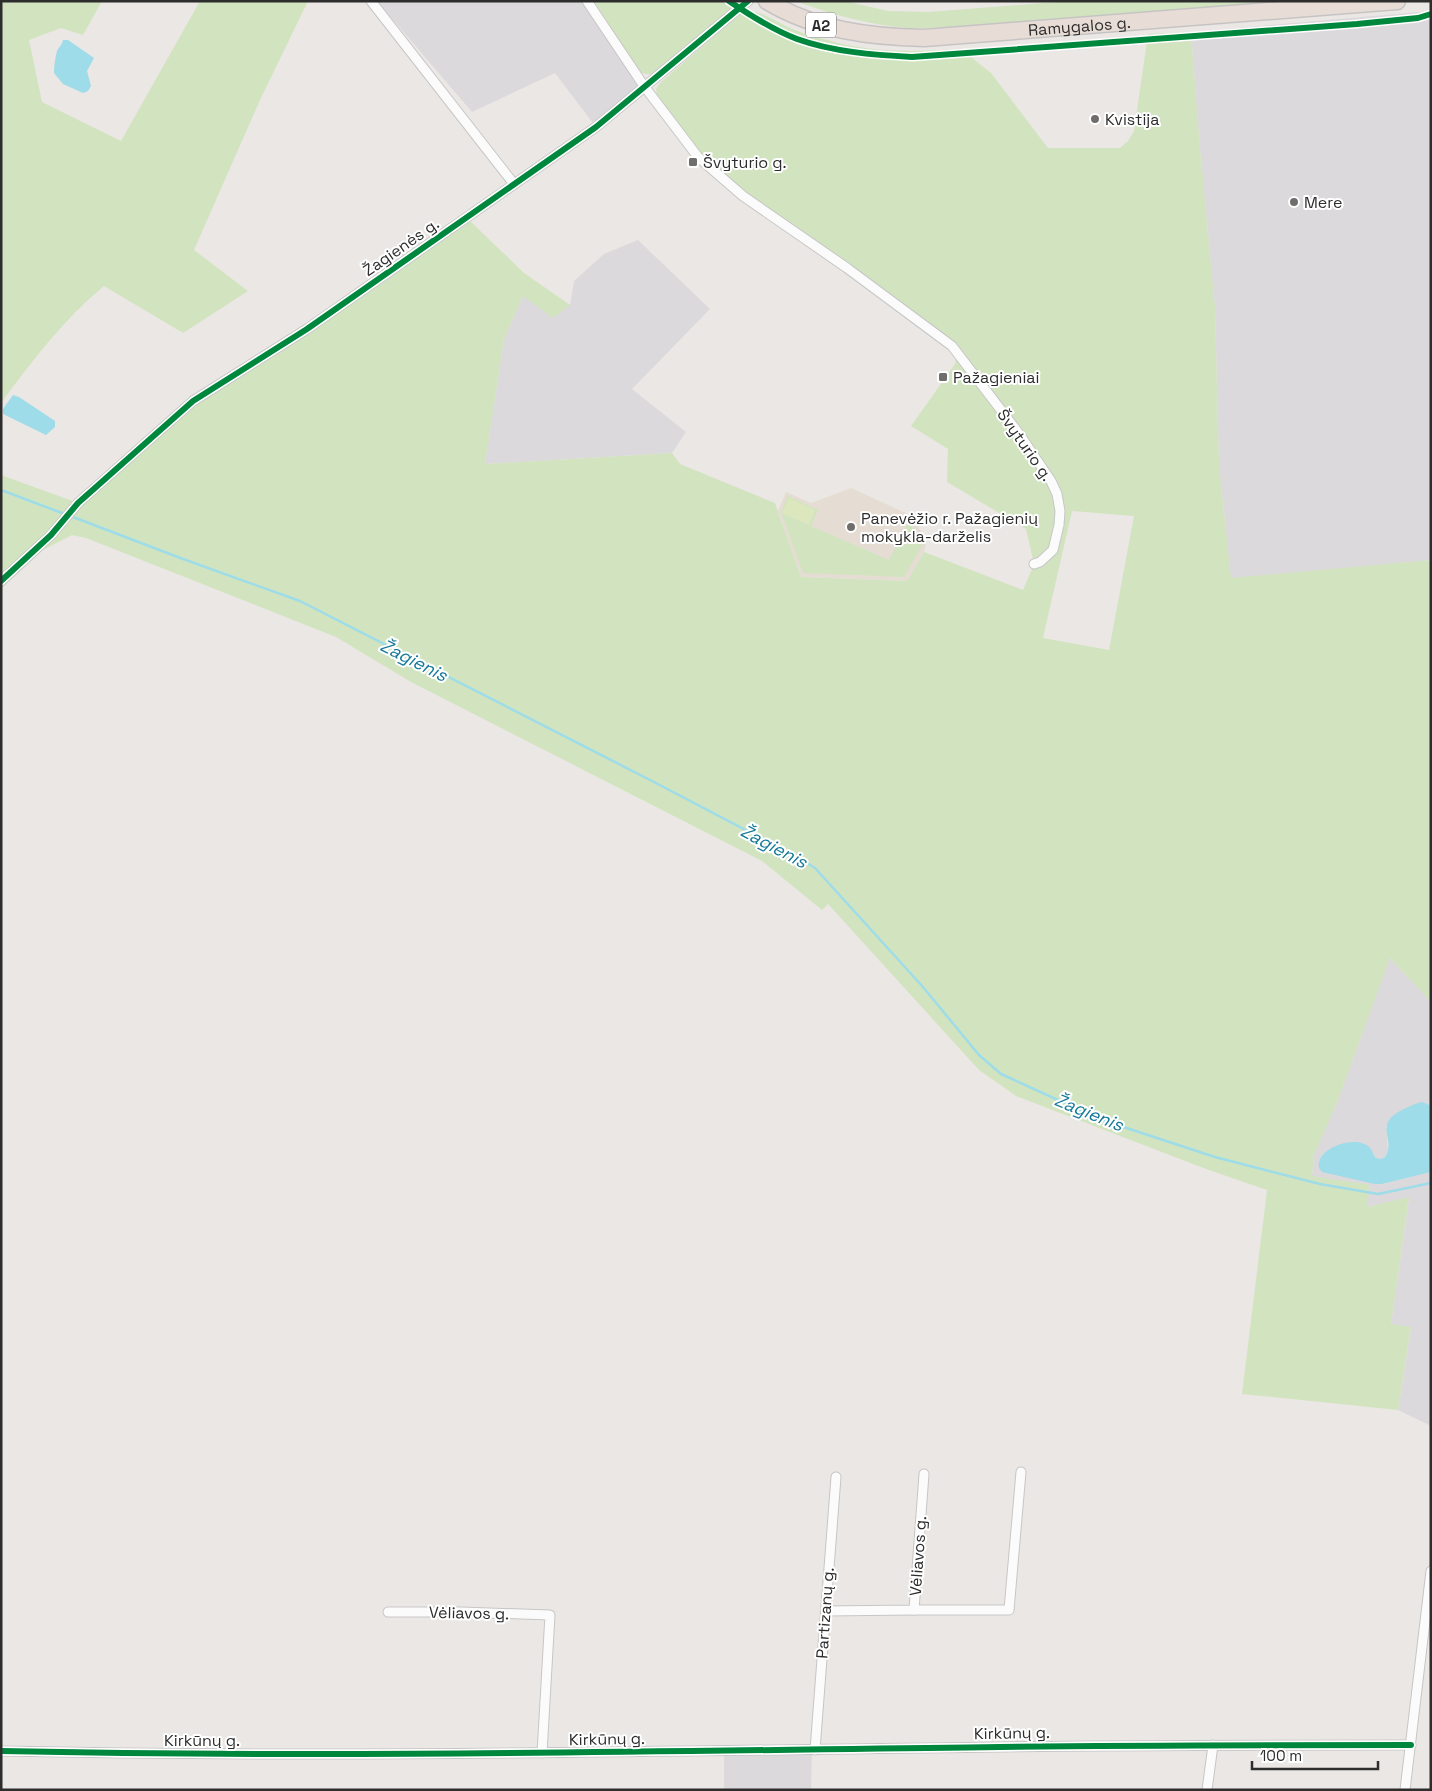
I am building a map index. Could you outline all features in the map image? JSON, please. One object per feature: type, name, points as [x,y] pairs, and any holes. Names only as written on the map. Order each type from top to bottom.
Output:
[{"type":"highway","name":"Ramygalos g.","points":[[767,1],[783,10],[824,26],[880,36],[924,38],[1398,1]]},
{"type":"street","points":[[371,1],[514,184]]},
{"type":"street","name":"Švyturio g.","points":[[587,1],[644,86],[698,157],[743,196],[847,268],[952,346],[1020,435],[1051,480],[1057,494],[1060,511],[1059,525],[1052,550],[1040,562],[1034,564]]},
{"type":"street","name":"Žagienės g.","points":[[1,581],[51,535],[78,503],[193,401],[307,329],[596,127],[748,1]]},
{"type":"street","points":[[914,1610],[1008,1610],[1021,1472]]},
{"type":"street","name":"Vėliavos g.","points":[[826,1611],[914,1610],[924,1474]]},
{"type":"street","name":"Partizanų g.","points":[[815,1750],[836,1477]]},
{"type":"street","points":[[1406,1790],[1427,1632],[1431,1571]]},
{"type":"street","name":"Vėliavos g.","points":[[388,1612],[550,1615],[542,1753]]},
{"type":"street","points":[[1207,1790],[1212,1745]]},
{"type":"street","name":"Kirkūnų g.","points":[[1,1751],[138,1754],[542,1753],[1212,1745],[1411,1745]]},
{"type":"shaded area","points":[[377,1],[587,1],[644,86],[596,127],[555,73],[472,112]]},
{"type":"shaded area","points":[[1431,11],[1431,560],[1231,579],[1219,465],[1215,308],[1191,32]]},
{"type":"shaded area","points":[[638,240],[710,309],[632,389],[686,432],[672,453],[485,464],[504,339],[523,296],[570,305],[574,281],[604,254]]},
{"type":"shaded area","name":"Panevėžio r. Pažagienių mokykla-darželis","points":[[851,488],[910,515],[927,540],[924,552],[908,581],[801,577],[778,511],[786,492],[811,503]]},
{"type":"shaded area","points":[[1390,958],[1431,1002],[1431,1106],[1423,1102],[1386,1126],[1388,1150],[1384,1158],[1379,1159],[1375,1157],[1370,1148],[1375,1184],[1431,1172],[1431,1426],[1398,1410],[1411,1328],[1391,1324],[1409,1198],[1366,1207],[1312,1176],[1314,1155],[1338,1100]]},
{"type":"shaded area","points":[[812,1750],[811,1790],[724,1790],[724,1751]]},
{"type":"green space","points":[[1,1],[102,1],[83,35],[61,28],[29,40],[42,102],[121,141],[200,1],[308,1],[260,100],[194,250],[248,291],[183,333],[104,286],[62,326],[1,403]]},
{"type":"green space","points":[[594,1],[733,2],[731,8],[655,73],[649,74],[639,71]]},
{"type":"green space","points":[[795,1],[845,1],[888,11],[928,12],[1069,1],[1292,1],[949,27],[907,28],[864,22]]},
{"type":"green space","points":[[756,12],[803,33],[860,47],[910,51],[961,49],[991,73],[1048,148],[1120,148],[1128,141],[1134,131],[1148,34],[1191,32],[1215,308],[1219,465],[1231,578],[1431,560],[1431,1002],[1390,958],[1338,1100],[1314,1155],[1312,1176],[1370,1185],[1367,1207],[1409,1197],[1391,1324],[1411,1327],[1398,1410],[1242,1394],[1267,1190],[1206,1169],[1016,1096],[979,1070],[828,904],[822,910],[762,861],[411,682],[336,637],[86,538],[72,535],[43,550],[1,589],[1,475],[78,503],[203,397],[468,219],[524,273],[570,305],[553,318],[523,296],[504,339],[485,464],[672,453],[680,464],[775,503],[801,577],[907,581],[924,552],[1023,590],[1034,564],[1026,529],[947,482],[948,449],[911,426],[955,364],[957,353],[892,301],[901,301],[753,197],[711,164],[691,144],[657,95],[656,89],[660,83],[741,13]],"holes":[[[1072,511],[1134,516],[1109,650],[1043,638]]]},
{"type":"green space","points":[[788,496],[818,510],[811,526],[889,560],[908,522],[924,542],[904,577],[803,573],[781,512]]},
{"type":"green space","points":[[789,498],[815,510],[809,525],[782,513]]},
{"type":"water","points":[[63,40],[68,40],[94,58],[87,71],[91,86],[88,91],[83,93],[63,84],[54,73],[57,51]]},
{"type":"water","points":[[13,395],[55,421],[55,427],[46,435],[3,414],[3,409]]},
{"type":"water","points":[[1423,1102],[1431,1106],[1431,1172],[1375,1184],[1322,1172],[1319,1168],[1319,1161],[1323,1154],[1338,1145],[1346,1143],[1363,1143],[1370,1148],[1375,1157],[1379,1159],[1384,1158],[1388,1152],[1389,1145],[1387,1127],[1389,1121],[1394,1115],[1404,1109]]},
{"type":"waterway","name":"Žagienis","points":[[1,490],[62,513]]},
{"type":"waterway","name":"Žagienis","points":[[73,517],[300,601],[797,857],[815,868],[923,987],[979,1055],[1001,1074],[1102,1120],[1215,1157],[1320,1184],[1378,1194],[1431,1183]]},
{"type":"cycle path","points":[[729,1],[771,27],[797,39],[825,47],[854,52],[912,57],[1357,24],[1418,18],[1431,14]]},
{"type":"cycle path","points":[[1,581],[51,535],[78,503],[193,401],[307,329],[596,127],[748,1]]},
{"type":"cycle path","points":[[1,1751],[376,1754],[1103,1746],[1411,1745]]},
{"type":"place","name":"Kvistija","points":[[1095,119]]},
{"type":"place","name":"Švyturio g.","points":[[693,162]]},
{"type":"place","name":"Mere","points":[[1294,202]]},
{"type":"place","name":"Pažagieniai","points":[[943,377]]},
{"type":"place","name":"Panevėžio r. Pažagienių mokykla-darželis","points":[[851,527]]}]
